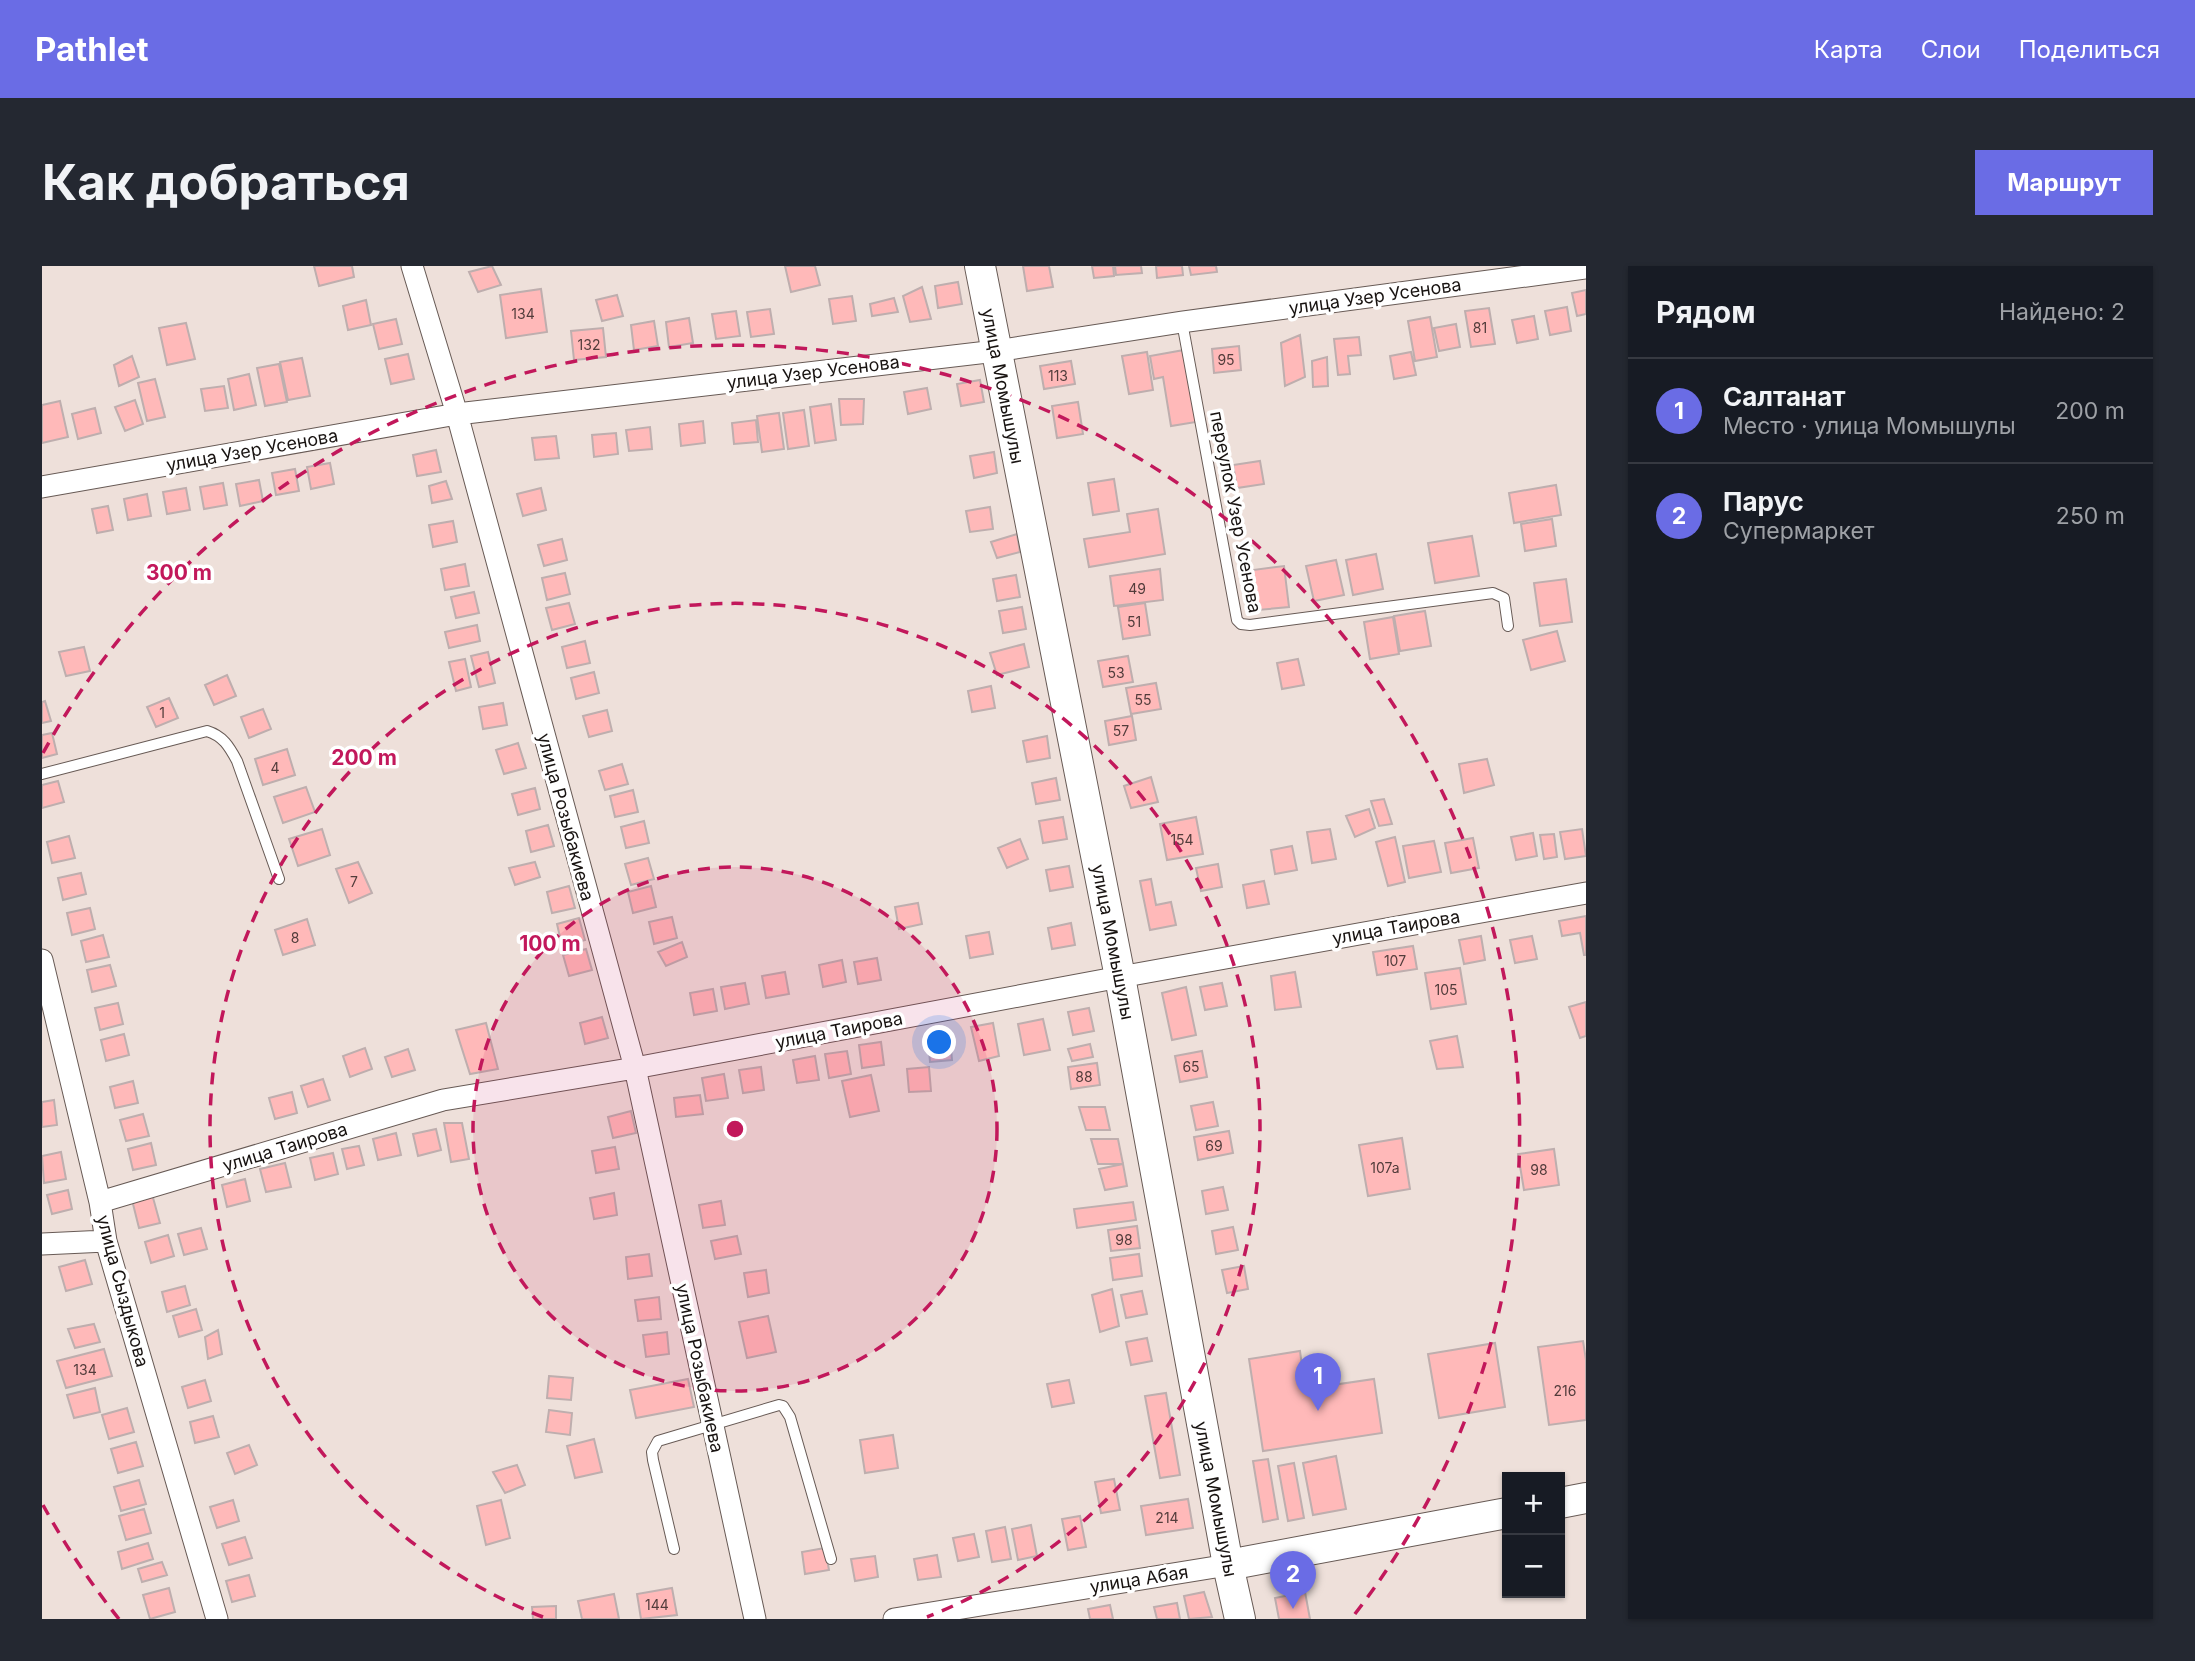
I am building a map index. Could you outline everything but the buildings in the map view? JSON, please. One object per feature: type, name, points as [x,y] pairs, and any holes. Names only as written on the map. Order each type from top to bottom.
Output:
[{"type":"street","name":"улица Розыбакиева","points":[[412,266],[457,414],[635,1068],[755,1619]]},
{"type":"street","name":"улица Момышулы","points":[[981,266],[1120,977],[1240,1619]]},
{"type":"street","name":"улица Узер Усенова","points":[[42,487],[457,414],[996,351],[1586,268]]},
{"type":"street","name":"улица Таирова","points":[[100,1202],[443,1100],[635,1068],[1586,893]]},
{"type":"street","name":"улица Сыздыкова","points":[[42,960],[100,1202],[106,1241],[217,1619]]},
{"type":"street","points":[[42,1244],[106,1241]]},
{"type":"street","points":[[1565,1502],[1586,1498]]},
{"type":"street","name":"улица Абая","points":[[898,1619],[1228,1565],[1502,1514]]},
{"type":"lane","name":"переулок Узер Усенова","points":[[1182,323],[1237,620],[1241,624],[1493,593],[1504,598],[1508,626]]},
{"type":"lane","points":[[42,774],[207,731],[218,735],[228,744],[237,761],[279,879]]},
{"type":"lane","points":[[674,1549],[653,1460],[654,1445],[658,1441],[779,1405],[783,1406],[790,1417],[831,1559]]},
{"type":"place","name":"Салтанат","points":[[1318,1411]]},
{"type":"place","name":"Парус","points":[[1293,1609]]}]
